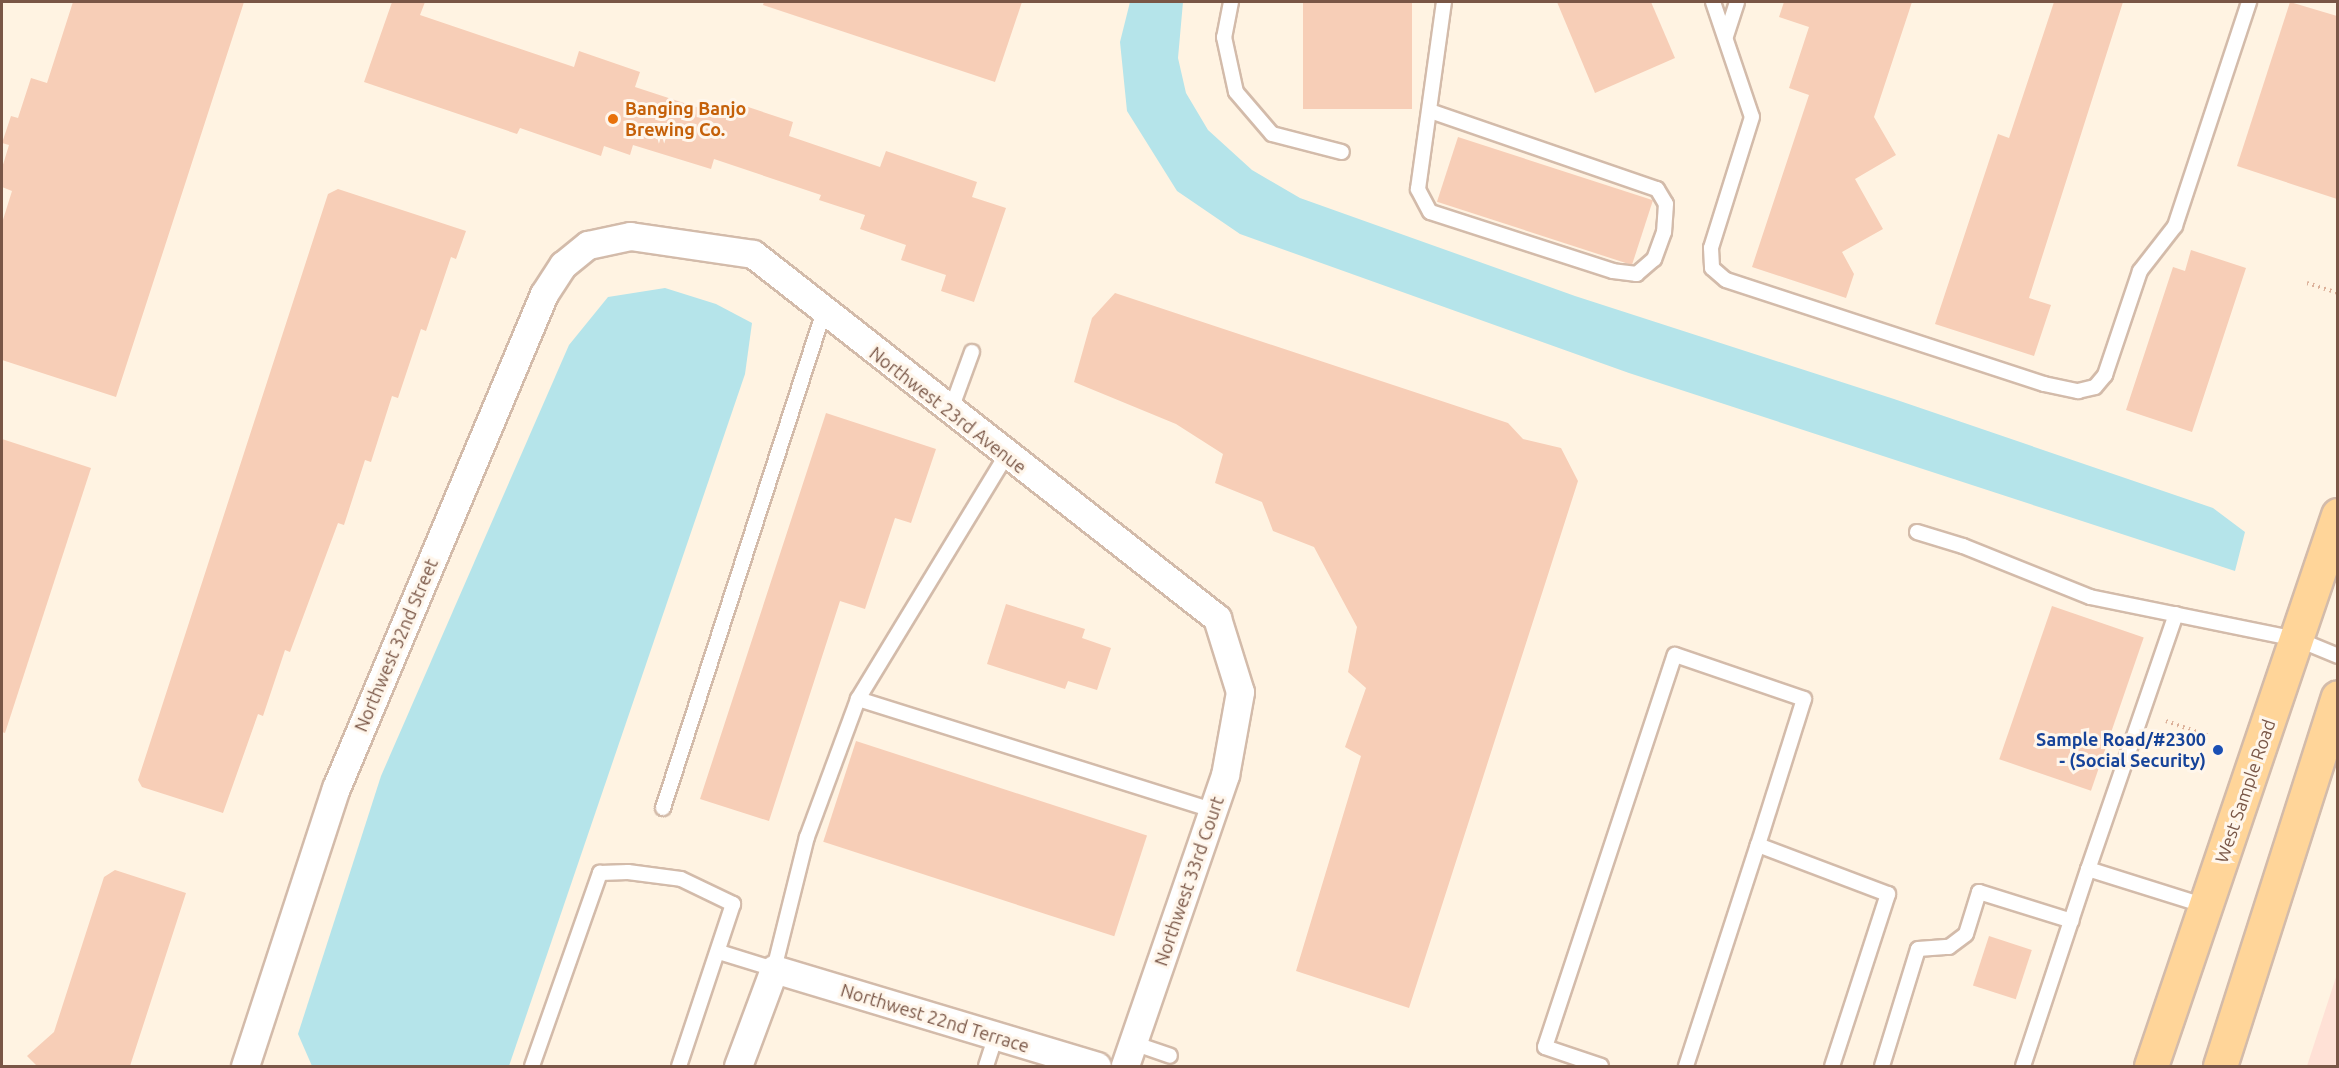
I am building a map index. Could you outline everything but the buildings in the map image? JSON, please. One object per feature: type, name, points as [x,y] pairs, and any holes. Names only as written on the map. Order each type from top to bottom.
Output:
[{"type":"main road","name":"West Sample Road","points":[[2151,1066],[2297,639],[2337,514]]},
{"type":"main road","points":[[2220,1066],[2337,697]]},
{"type":"street","name":"Northwest 23rd Avenue","points":[[588,245],[630,236],[753,254],[1006,456],[1217,618],[1240,692]]},
{"type":"street","name":"Northwest 32nd Street","points":[[245,1066],[336,788],[544,294],[563,265],[588,245]]},
{"type":"street","name":"Northwest 33rd Court","points":[[1129,1055],[1225,775],[1240,692]]},
{"type":"street","name":"Northwest 22nd Terrace","points":[[774,969],[1096,1066]]},
{"type":"street","points":[[738,1066],[774,969]]},
{"type":"lane","points":[[1231,2],[1224,37],[1236,92],[1272,134],[1342,152]]},
{"type":"lane","points":[[1430,111],[1657,189],[1666,204],[1664,232],[1654,258],[1637,274],[1613,271],[1430,212],[1418,189],[1444,2]]},
{"type":"lane","points":[[1713,2],[1752,117],[1711,248],[1712,268],[1726,280],[2044,384],[2078,391],[2095,387],[2104,375],[2140,271],[2175,226],[2249,2]]},
{"type":"lane","points":[[1726,36],[1737,2]]},
{"type":"lane","points":[[663,808],[824,311]]},
{"type":"lane","points":[[950,412],[972,352]]},
{"type":"lane","points":[[719,952],[774,969],[807,837],[858,699],[1006,456]]},
{"type":"lane","points":[[1917,532],[1963,546],[2090,597],[2297,639],[2337,656]]},
{"type":"lane","points":[[2024,1066],[2088,869],[2176,615]]},
{"type":"lane","points":[[1601,1066],[1545,1047],[1675,655],[1804,699],[1686,1066]]},
{"type":"lane","points":[[858,699],[1213,810]]},
{"type":"lane","points":[[1758,845],[1888,894],[1832,1066]]},
{"type":"lane","points":[[2088,869],[2206,906]]},
{"type":"lane","points":[[532,1066],[600,873],[628,872],[681,879],[733,904],[719,952],[679,1066]]},
{"type":"lane","points":[[1882,1066],[1918,949],[1949,948],[1966,934],[1979,892],[2072,921]]},
{"type":"lane","points":[[986,1066],[996,1036]]},
{"type":"lane","points":[[1129,1055],[1170,1056]]},
{"type":"path","points":[[2307,282],[2337,293]]},
{"type":"path","points":[[2166,721],[2209,736]]},
{"type":"shaded area","points":[[2337,974],[2337,1066],[2307,1066]]},
{"type":"water","points":[[1130,2],[1183,2],[1178,58],[1186,93],[1208,130],[1252,170],[1300,198],[1575,296],[1894,399],[2213,508],[2245,532],[2235,571],[1629,373],[1240,234],[1177,191],[1127,111],[1120,42]]},
{"type":"water","points":[[665,288],[716,304],[752,323],[745,374],[509,1066],[312,1066],[298,1034],[381,776],[569,345],[608,297]]},
{"type":"place","name":"Banging Banjo Brewing Co.","points":[[613,119]]},
{"type":"place","name":"Sample Road/#2300 - (Social Security)","points":[[2218,750]]}]
